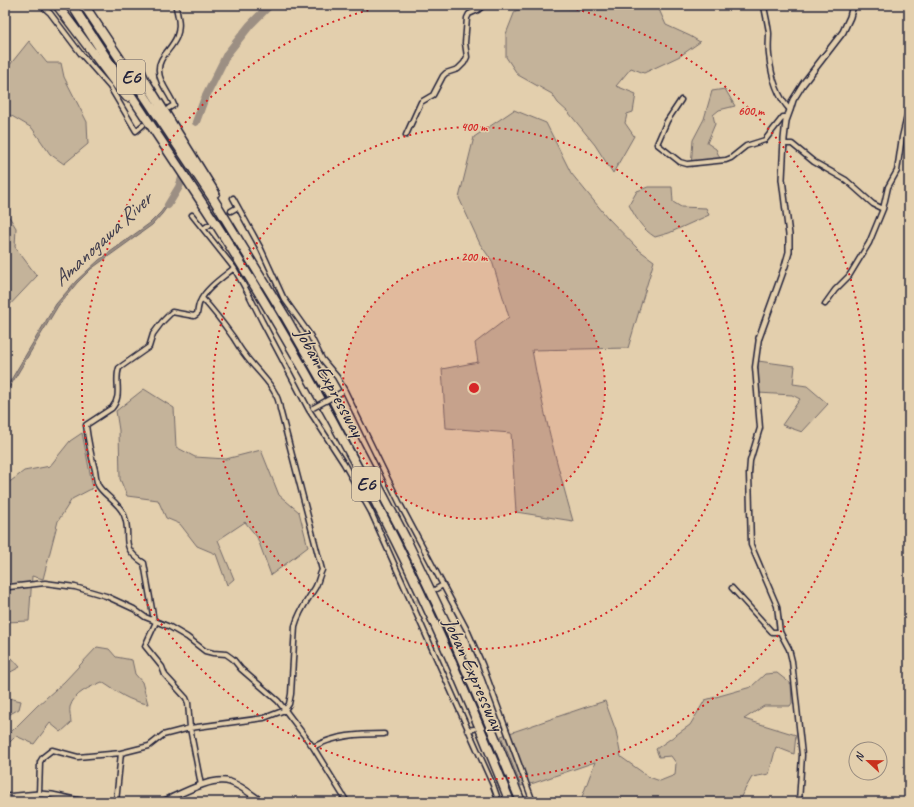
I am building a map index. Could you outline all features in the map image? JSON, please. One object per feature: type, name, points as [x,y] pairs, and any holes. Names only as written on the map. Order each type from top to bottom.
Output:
[{"type":"highway","points":[[57,5],[145,122]]},
{"type":"highway","name":"Joban Expressway","points":[[72,5],[145,122],[190,183],[278,324],[324,405],[396,542],[441,638],[482,731],[510,802]]},
{"type":"highway","name":"Joban Expressway","points":[[84,5],[197,169],[333,400],[404,537],[450,632],[521,802]]},
{"type":"highway","points":[[138,65],[144,79],[181,144]]},
{"type":"street","points":[[41,5],[50,13],[81,54],[110,87],[136,131],[145,122]]},
{"type":"street","points":[[169,108],[174,105],[163,85],[158,70],[162,60],[178,36],[179,22],[175,5]]},
{"type":"street","points":[[406,135],[421,102],[433,95],[446,73],[458,69],[464,63],[467,57],[464,44],[467,18],[469,14],[478,10],[484,5]]},
{"type":"street","points":[[764,5],[769,34],[769,54],[772,71],[777,90],[784,103],[790,110]]},
{"type":"street","points":[[799,802],[802,755],[792,661],[789,649],[780,632],[777,606],[751,545],[750,461],[760,428],[755,367],[759,338],[786,266],[789,252],[789,235],[782,179],[784,144],[788,117],[793,100],[803,84],[844,32],[853,5]]},
{"type":"street","points":[[682,100],[668,121],[657,144],[680,162],[687,164],[726,160],[731,158],[746,146],[765,140],[783,117],[788,117]]},
{"type":"street","points":[[825,304],[835,290],[849,276],[869,243],[883,209],[888,187],[897,171],[902,137],[909,108]]},
{"type":"street","points":[[784,144],[792,144],[814,162],[846,180],[874,204],[883,209]]},
{"type":"street","points":[[233,198],[261,250],[283,297],[310,334],[322,359],[336,377],[344,391],[401,506],[468,632],[482,664],[533,802]]},
{"type":"street","points":[[231,211],[238,207]]},
{"type":"street","points":[[192,215],[234,268],[311,409],[371,512],[414,603],[499,802]]},
{"type":"street","points":[[203,229],[209,225]]},
{"type":"street","points":[[201,785],[186,698],[165,675],[162,667],[145,646],[155,621],[144,562],[137,559],[126,543],[127,530],[124,514],[115,501],[98,486],[89,447],[86,425],[107,412],[115,405],[118,398],[119,368],[149,347],[153,334],[162,322],[172,312],[194,316],[197,314],[199,303],[202,298],[214,285],[234,268]]},
{"type":"street","points":[[39,794],[40,762],[43,757],[52,750],[78,757],[121,753],[149,746],[163,735],[190,728],[264,718],[285,710],[289,704],[297,617],[315,587],[322,570],[277,394],[245,355],[225,326],[202,298]]},
{"type":"street","points":[[311,409],[344,391]]},
{"type":"street","points":[[5,589],[9,587],[45,583],[75,587],[106,596],[170,627],[206,651],[226,654],[278,701],[313,747],[347,802]]},
{"type":"street","points":[[436,589],[443,585]]},
{"type":"street","points":[[732,588],[772,632],[780,632]]},
{"type":"street","points":[[496,720],[501,717]]},
{"type":"street","points":[[468,730],[474,729]]},
{"type":"street","points":[[313,747],[325,741],[345,736],[384,734]]},
{"type":"street","points":[[116,802],[121,753]]},
{"type":"street","points":[[162,802],[210,782],[229,782],[238,785],[262,802]]},
{"type":"street","points":[[5,797],[39,794],[52,795],[84,802]]},
{"type":"shaded area","points":[[581,5],[657,5],[666,25],[700,42],[680,56],[644,73],[631,68],[616,86],[636,94],[633,112],[627,114],[625,123],[634,136],[613,173],[595,145],[569,113],[558,103],[552,94],[518,75],[506,57],[506,34],[515,11],[531,7],[579,9]]},
{"type":"shaded area","points":[[29,41],[47,63],[61,63],[64,77],[87,122],[88,144],[64,164],[50,154],[32,128],[5,112],[5,71]]},
{"type":"shaded area","points":[[725,89],[735,106],[719,110],[713,115],[715,124],[707,143],[716,149],[721,161],[691,167],[693,140],[704,119],[712,91]]},
{"type":"shaded area","points":[[514,110],[546,123],[571,173],[607,217],[639,250],[654,261],[628,348],[532,350],[550,436],[573,521],[516,512],[511,433],[446,428],[442,369],[478,362],[475,343],[509,317],[492,261],[480,244],[459,198],[474,137]]},
{"type":"shaded area","points":[[648,187],[672,187],[673,202],[681,207],[706,208],[709,215],[669,233],[655,237],[643,227],[629,205],[637,191]]},
{"type":"shaded area","points":[[173,195],[175,196],[152,225],[91,269],[77,283],[58,306],[5,395],[5,390],[56,304],[76,281],[99,260],[150,223],[161,212]]},
{"type":"shaded area","points":[[5,210],[16,228],[15,247],[37,276],[5,310]]},
{"type":"shaded area","points":[[758,361],[795,366],[793,384],[807,386],[828,404],[802,432],[782,425],[800,399],[792,395],[758,393]]},
{"type":"shaded area","points":[[144,389],[174,408],[176,447],[195,457],[226,459],[261,450],[279,495],[299,512],[308,547],[271,575],[257,537],[245,522],[218,540],[234,579],[227,585],[216,554],[197,546],[180,524],[166,518],[158,500],[127,496],[120,479],[119,430],[116,411]]},
{"type":"shaded area","points":[[82,433],[93,488],[72,499],[58,521],[43,579],[32,576],[29,621],[6,622],[5,493],[7,484],[24,471],[50,466],[70,441]]},
{"type":"shaded area","points":[[97,647],[109,649],[116,657],[132,660],[135,674],[142,682],[148,704],[129,699],[102,682],[83,691],[75,698],[70,707],[71,723],[61,732],[50,723],[34,744],[16,736],[5,747],[5,738],[64,682]]},
{"type":"shaded area","points":[[5,653],[20,667],[5,675]]},
{"type":"shaded area","points":[[777,673],[791,684],[792,703],[790,706],[764,706],[744,719],[796,735],[794,754],[776,747],[769,774],[752,777],[739,800],[751,802],[575,802],[582,797],[595,762],[521,786],[501,736],[605,701],[616,731],[621,757],[649,777],[660,781],[675,775],[676,763],[671,756],[659,757],[656,749],[690,725],[705,700],[751,687],[765,674]]},
{"type":"shaded area","points":[[5,697],[21,701],[19,709],[5,717]]},
{"type":"waterway","name":"Amanogawa River","points":[[196,122],[204,100],[227,54],[250,25],[270,5]]},
{"type":"waterway","name":"Amanogawa River","points":[[168,205],[179,187],[182,178]]},
{"type":"tunnel","points":[[213,223],[231,211]]},
{"type":"tunnel","points":[[416,602],[432,592]]},
{"type":"tunnel","points":[[478,728],[496,721]]}]
